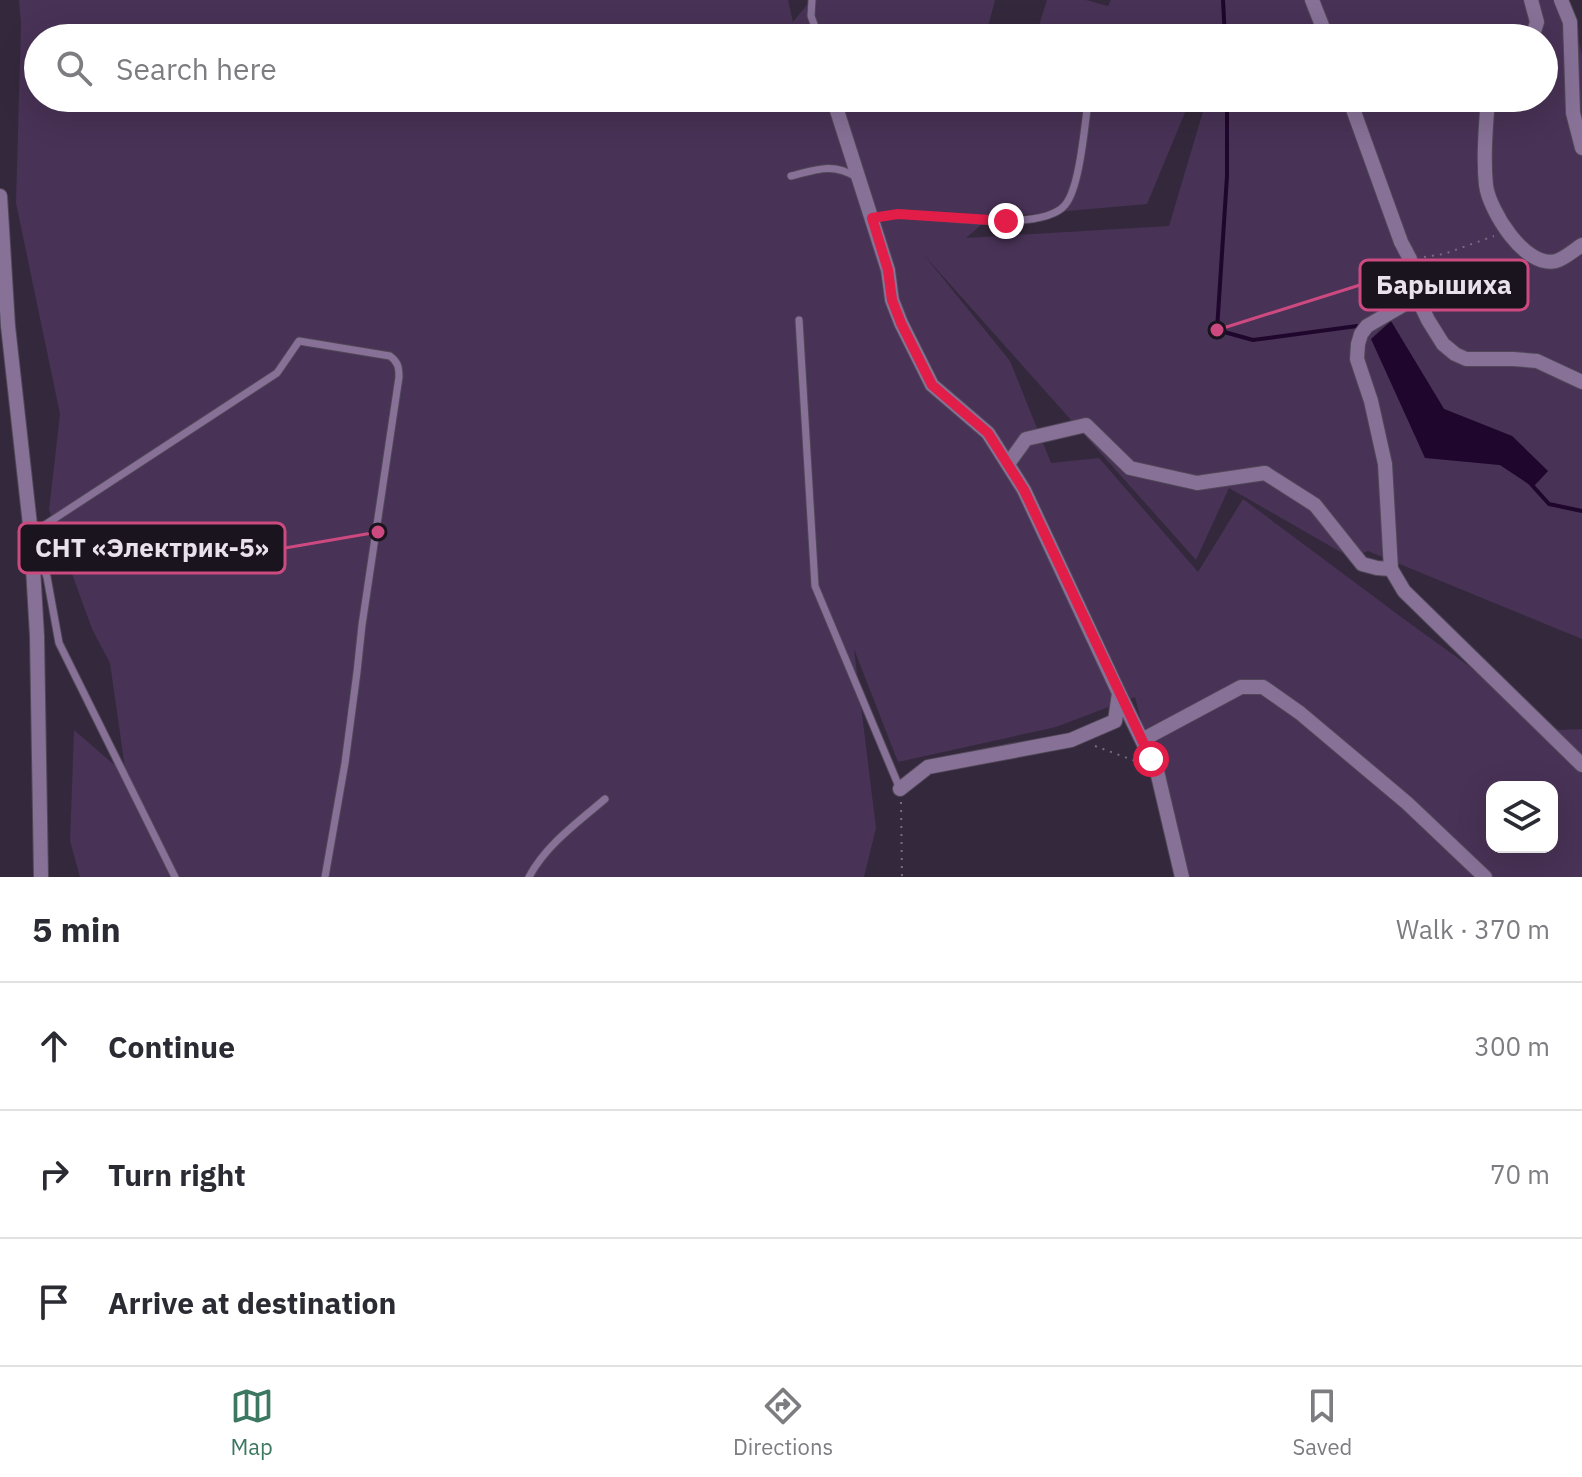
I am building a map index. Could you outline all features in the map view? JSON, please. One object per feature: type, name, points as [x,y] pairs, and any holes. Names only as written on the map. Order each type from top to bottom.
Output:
[{"type":"street","points":[[1312,0],[1321,24]]},
{"type":"street","points":[[1531,0],[1536,24]]},
{"type":"street","points":[[1561,0],[1570,22],[1573,113],[1582,148]]},
{"type":"street","points":[[837,112],[888,270],[892,300],[901,323],[932,385],[988,433],[1024,490],[1157,771],[1182,877]]},
{"type":"street","points":[[1354,112],[1410,259],[1417,297],[1443,344],[1466,359],[1537,361],[1582,382]]},
{"type":"street","points":[[1487,112],[1486,188],[1507,230],[1524,251],[1540,260],[1556,261],[1582,245]]},
{"type":"street","points":[[0,196],[8,326],[31,534],[37,636],[41,877]]},
{"type":"street","points":[[1417,297],[1367,326],[1358,344],[1357,359],[1371,401],[1385,464],[1391,569],[1404,591],[1582,765]]},
{"type":"street","points":[[1008,464],[1026,439],[1086,425],[1130,468],[1197,483],[1265,473],[1315,505],[1362,564],[1391,569]]},
{"type":"street","points":[[1139,734],[1241,687],[1263,687],[1300,713],[1407,803],[1485,877]]},
{"type":"street","points":[[1115,721],[1119,693]]},
{"type":"street","points":[[900,789],[928,767],[1071,740],[1115,721]]},
{"type":"street","points":[[1115,721],[1139,734]]},
{"type":"lane","points":[[812,0],[814,24]]},
{"type":"lane","points":[[872,218],[898,214],[1006,221],[1043,219],[1065,206],[1076,181],[1087,112]]},
{"type":"lane","points":[[791,176],[833,167],[857,178]]},
{"type":"lane","points":[[799,320],[815,586],[900,789]]},
{"type":"lane","points":[[175,877],[59,643],[47,577],[31,534],[277,373],[299,341],[390,356],[399,366],[345,763],[325,877]]},
{"type":"lane","points":[[529,877],[552,845],[605,799]]},
{"type":"path","points":[[1410,259],[1444,254],[1507,230]]},
{"type":"path","points":[[1096,746],[1157,771]]},
{"type":"path","points":[[900,789],[902,877]]},
{"type":"shaded area","points":[[19,0],[788,0],[793,22],[811,0],[995,0],[989,24],[24,24],[24,112],[1185,112],[1147,204],[989,218],[966,238],[1169,226],[1203,112],[1558,112],[1558,24],[1039,24],[1047,0],[1086,0],[1108,6],[1111,0],[1566,0],[1582,54],[1582,639],[1368,551],[1351,558],[1229,488],[1196,560],[924,255],[1010,361],[1051,463],[1099,458],[1198,572],[1243,499],[1558,730],[1582,729],[1582,877],[1181,877],[1135,697],[1056,727],[898,762],[854,649],[876,828],[864,877],[80,877],[70,841],[74,730],[126,775],[110,663],[92,629],[49,510],[60,414],[16,203]],"holes":[[[1391,322],[1444,409],[1512,436],[1548,471],[1533,487],[1500,465],[1425,457]]]},
{"type":"shaded area","points":[[1391,321],[1444,409],[1512,436],[1548,471],[1533,487],[1500,465],[1425,458],[1371,339]]},
{"type":"waterway","points":[[1223,0],[1224,24]]},
{"type":"waterway","points":[[1227,112],[1227,176],[1217,330],[1253,340],[1357,326]]},
{"type":"waterway","points":[[1530,483],[1549,504],[1582,511]]},
{"type":"place","name":"Барышиха","points":[[1217,330]]},
{"type":"place","name":"СНТ «Электрик-5»","points":[[378,532]]},
{"type":"route","points":[[1006,221],[898,214],[872,218],[888,270],[892,300],[932,385],[988,433],[1024,490],[1151,759]]}]
